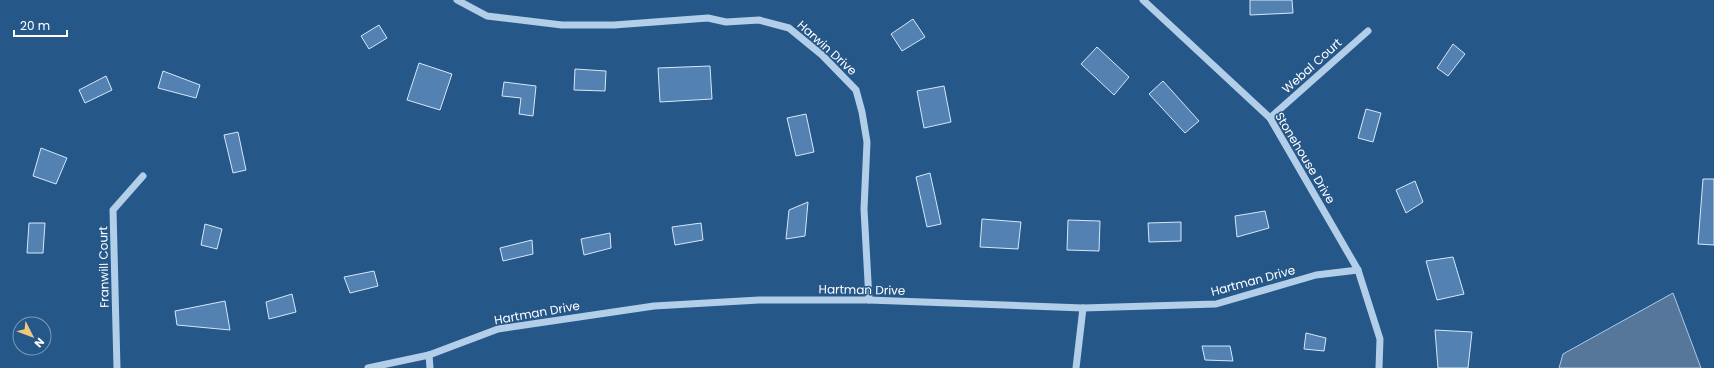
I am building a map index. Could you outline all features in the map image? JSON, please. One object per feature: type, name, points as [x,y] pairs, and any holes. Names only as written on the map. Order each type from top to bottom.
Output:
[{"type":"street","name":"Harwin Drive","points":[[457,0],[487,16],[562,25],[621,24],[708,18],[726,22],[759,20],[789,28],[822,55],[856,90],[862,112],[867,142],[864,209],[869,300]]},
{"type":"street","name":"Stonehouse Drive","points":[[1143,0],[1270,118],[1358,270],[1380,339],[1379,368]]},
{"type":"street","name":"Webal Court","points":[[1270,118],[1368,31]]},
{"type":"street","name":"Franwill Court","points":[[117,368],[113,210],[143,176]]},
{"type":"street","name":"Hartman Drive","points":[[368,368],[429,355],[498,329],[654,306],[760,300],[869,300],[1083,308],[1216,304],[1316,275],[1358,270]]},
{"type":"street","points":[[1076,368],[1083,308]]},
{"type":"street","points":[[429,355],[430,368]]},
{"type":"water","points":[[1673,293],[1701,368],[1559,368],[1563,354]]},
{"type":"building","points":[[1250,0],[1292,0],[1293,13],[1250,15]]},
{"type":"building","points":[[913,19],[925,37],[902,51],[891,34]]},
{"type":"building","points":[[379,25],[387,38],[369,49],[361,36]]},
{"type":"building","points":[[1453,44],[1465,54],[1448,76],[1437,68]]},
{"type":"building","points":[[1097,47],[1129,77],[1114,95],[1081,64]]},
{"type":"building","points":[[419,63],[452,74],[440,110],[407,100]]},
{"type":"building","points":[[710,66],[712,99],[660,102],[658,68]]},
{"type":"building","points":[[575,69],[606,71],[605,91],[574,90]]},
{"type":"building","points":[[163,71],[200,85],[196,98],[158,88]]},
{"type":"building","points":[[106,76],[112,90],[85,103],[79,90]]},
{"type":"building","points":[[1163,81],[1199,121],[1185,133],[1149,94]]},
{"type":"building","points":[[504,82],[536,86],[533,116],[519,114],[521,98],[502,96]]},
{"type":"building","points":[[944,86],[951,122],[924,128],[917,91]]},
{"type":"building","points":[[1366,109],[1381,113],[1373,142],[1358,138]]},
{"type":"building","points":[[806,114],[814,152],[796,156],[787,118]]},
{"type":"building","points":[[238,132],[246,170],[233,173],[224,135]]},
{"type":"building","points":[[41,148],[67,158],[56,184],[33,176]]},
{"type":"building","points":[[930,173],[941,224],[927,227],[916,177]]},
{"type":"building","points":[[1703,179],[1714,179],[1714,245],[1698,244]]},
{"type":"building","points":[[1415,181],[1423,202],[1406,213],[1396,190]]},
{"type":"building","points":[[808,202],[805,236],[786,239],[789,210]]},
{"type":"building","points":[[1265,211],[1269,228],[1237,237],[1235,216]]},
{"type":"building","points":[[982,219],[1021,222],[1018,249],[980,247]]},
{"type":"building","points":[[1068,220],[1100,221],[1099,251],[1067,250]]},
{"type":"building","points":[[1181,222],[1181,241],[1149,242],[1148,223]]},
{"type":"building","points":[[29,223],[45,223],[43,253],[27,253]]},
{"type":"building","points":[[701,223],[703,240],[675,245],[672,227]]},
{"type":"building","points":[[205,224],[222,229],[217,249],[201,245]]},
{"type":"building","points":[[610,233],[611,248],[584,255],[581,239]]},
{"type":"building","points":[[532,240],[533,254],[503,261],[500,248]]},
{"type":"building","points":[[1453,257],[1464,294],[1437,300],[1426,261]]},
{"type":"building","points":[[374,271],[378,286],[350,293],[344,277]]},
{"type":"building","points":[[292,294],[296,312],[269,319],[266,302]]},
{"type":"building","points":[[225,301],[230,330],[177,325],[175,311]]},
{"type":"building","points":[[1435,330],[1472,332],[1468,368],[1438,368]]},
{"type":"building","points":[[1306,333],[1326,338],[1324,351],[1304,349]]},
{"type":"building","points":[[1202,346],[1230,346],[1233,361],[1205,360]]}]
